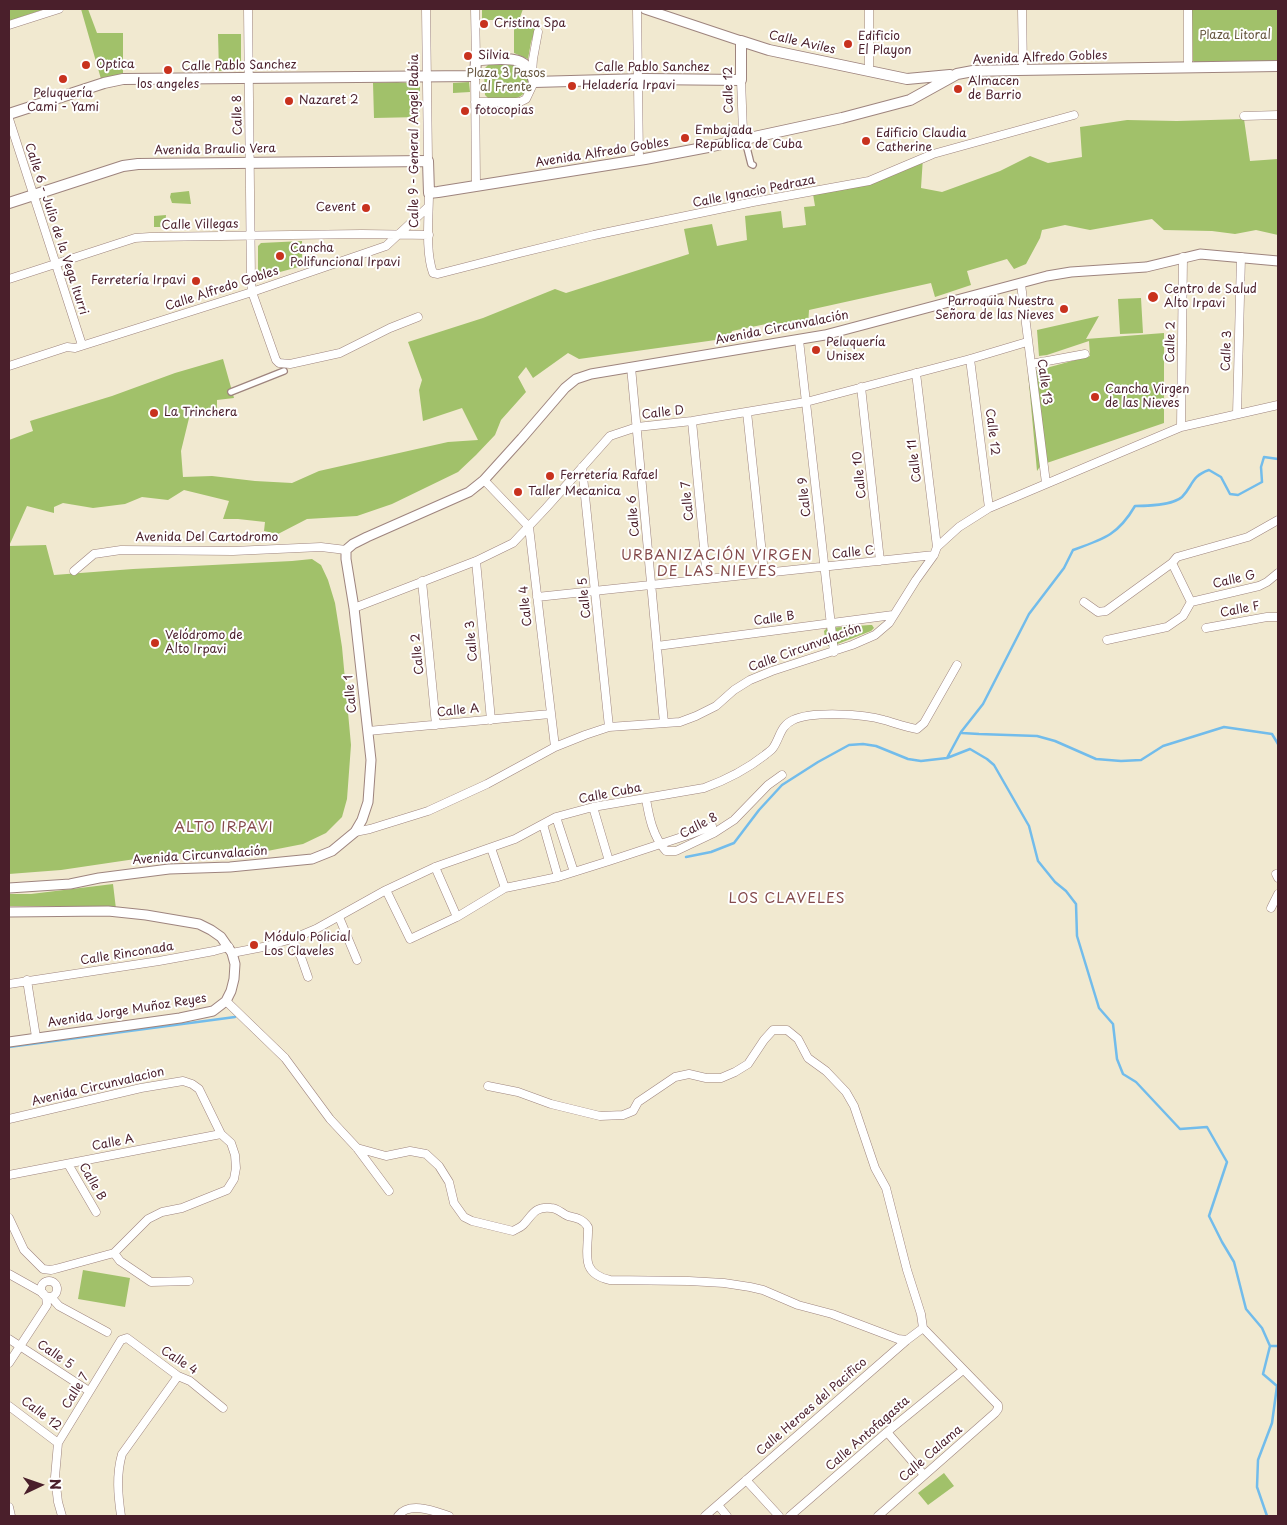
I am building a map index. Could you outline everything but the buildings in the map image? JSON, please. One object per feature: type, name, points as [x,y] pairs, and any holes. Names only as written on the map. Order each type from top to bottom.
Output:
[{"type":"main road","name":"Calle Aviles","points":[[741,41],[769,50],[907,79],[957,74]]},
{"type":"main road","name":"Calle 12","points":[[741,41],[741,80]]},
{"type":"main road","points":[[475,76],[476,60],[518,60],[525,63],[533,78]]},
{"type":"main road","name":"Avenida Alfredo Gobles","points":[[429,193],[639,160],[745,141],[910,100],[957,74],[1023,70],[1278,66]]},
{"type":"main road","name":"Calle Pablo Sanchez","points":[[9,114],[114,80],[475,76]]},
{"type":"main road","name":"Calle Pablo Sanchez","points":[[533,78],[741,80]]},
{"type":"main road","points":[[907,79],[914,88],[914,94],[910,100]]},
{"type":"main road","name":"Avenida Braulio Vera","points":[[9,203],[130,165],[428,161]]},
{"type":"main road","name":"Calle 9 - General Angel Babia","points":[[428,161],[429,193]]},
{"type":"street","points":[[9,25],[59,9]]},
{"type":"street","name":"Calle 8","points":[[248,9],[252,292],[276,360],[283,367]]},
{"type":"street","name":"Calle 9 - General Angel Babia","points":[[426,9],[428,161]]},
{"type":"street","points":[[475,9],[476,60]]},
{"type":"street","points":[[637,9],[639,160]]},
{"type":"street","name":"Calle Aviles","points":[[645,9],[663,12],[741,41]]},
{"type":"street","points":[[869,9],[870,72]]},
{"type":"street","points":[[1022,9],[1023,70]]},
{"type":"street","points":[[1188,9],[1188,67]]},
{"type":"street","points":[[475,102],[520,102],[526,99],[533,78],[533,59],[538,32]]},
{"type":"street","points":[[475,76],[476,186]]},
{"type":"street","name":"Calle 12","points":[[741,80],[743,132],[751,164],[754,165]]},
{"type":"street","name":"Calle Ignacio Pedraza","points":[[433,273],[438,274],[594,235],[753,202],[869,181],[933,154],[1074,115]]},
{"type":"street","points":[[1244,116],[1278,115]]},
{"type":"street","name":"Calle 6 - Julio de la Vega Iturri","points":[[9,119],[82,346]]},
{"type":"street","name":"Calle 9 - General Angel Babia","points":[[429,193],[428,235],[433,273]]},
{"type":"street","name":"Calle Alfredo Gobles","points":[[9,366],[66,347],[76,348],[252,292],[386,246],[428,207]]},
{"type":"street","name":"Calle Villegas","points":[[9,279],[135,238],[250,235],[428,235]]},
{"type":"street","name":"Avenida Circunvalación","points":[[346,550],[367,537],[469,492],[484,480],[565,388],[576,379],[591,374],[825,335],[1047,276],[1071,272],[1146,266],[1200,254],[1278,261]]},
{"type":"street","name":"Calle 2","points":[[1181,427],[1183,257]]},
{"type":"street","name":"Calle 3","points":[[1237,414],[1241,258]]},
{"type":"street","name":"Calle 13","points":[[1021,284],[1046,483]]},
{"type":"street","points":[[230,392],[283,367],[340,353],[390,328],[418,317]]},
{"type":"street","name":"Calle 9","points":[[799,340],[834,652]]},
{"type":"street","name":"Calle D","points":[[354,608],[476,561],[513,543],[610,436],[636,427],[692,421],[806,402],[1027,342]]},
{"type":"street","points":[[1031,364],[1085,354]]},
{"type":"street","name":"Calle 12","points":[[970,359],[989,508]]},
{"type":"street","name":"Calle 6","points":[[631,367],[664,723]]},
{"type":"street","name":"Calle 11","points":[[916,373],[937,547]]},
{"type":"street","name":"Calle 10","points":[[861,387],[880,561]]},
{"type":"street","name":"Calle Circunvalación","points":[[355,832],[428,811],[487,784],[555,747],[609,727],[680,722],[716,706],[734,690],[750,680],[772,671],[852,646],[875,635],[889,623],[934,555],[937,547],[958,527],[989,508],[1181,427],[1278,405]]},
{"type":"street","points":[[747,412],[764,573]]},
{"type":"street","name":"Calle 7","points":[[692,421],[707,579]]},
{"type":"street","name":"Calle 5","points":[[582,467],[609,727]]},
{"type":"street","points":[[484,480],[529,527]]},
{"type":"street","points":[[1084,602],[1098,612],[1106,611],[1172,563],[1176,557],[1248,537],[1278,520]]},
{"type":"street","name":"Calle 4","points":[[529,527],[555,747]]},
{"type":"street","name":"Avenida Del Cartodromo","points":[[74,571],[94,554],[121,550],[233,552],[321,547],[346,550]]},
{"type":"street","name":"Calle 1","points":[[346,550],[370,760],[368,802],[362,820],[355,832]]},
{"type":"street","name":"Calle C","points":[[537,597],[934,555]]},
{"type":"street","name":"Calle 3","points":[[476,561],[491,720]]},
{"type":"street","points":[[1107,640],[1168,627],[1183,616],[1191,602],[1172,563]]},
{"type":"street","name":"Calle G","points":[[1191,602],[1259,586],[1278,573]]},
{"type":"street","name":"Calle 2","points":[[422,581],[436,725]]},
{"type":"street","name":"Calle B","points":[[657,646],[893,615]]},
{"type":"street","name":"Calle F","points":[[1206,628],[1267,616],[1278,617]]},
{"type":"street","name":"Calle Cuba","points":[[231,950],[263,948],[292,939],[435,867],[515,840],[556,817],[593,807],[704,788],[746,770],[773,748],[784,726],[793,720],[814,715],[855,716],[883,720],[907,728],[917,729],[924,723],[957,665]]},
{"type":"street","name":"Calle A","points":[[368,732],[550,714]]},
{"type":"street","name":"Calle 8","points":[[660,844],[666,851],[676,850],[714,833],[734,820],[768,785],[782,775]]},
{"type":"street","points":[[646,799],[655,835],[660,844]]},
{"type":"street","points":[[593,807],[609,861]]},
{"type":"street","points":[[556,817],[574,872]]},
{"type":"street","points":[[543,824],[558,877]]},
{"type":"street","points":[[386,890],[410,939],[457,917],[505,888],[558,877],[712,826]]},
{"type":"street","name":"Avenida Circunvalación","points":[[9,888],[70,884],[99,878],[169,869],[230,867],[312,860],[332,851],[355,832]]},
{"type":"street","points":[[491,848],[505,888]]},
{"type":"street","points":[[435,867],[457,917]]},
{"type":"street","points":[[1271,908],[1278,894]]},
{"type":"street","points":[[9,912],[108,912],[154,916],[199,924],[221,937],[231,950],[235,964],[234,979],[226,1001],[285,1058],[330,1118],[389,1191]]},
{"type":"street","points":[[339,917],[357,960]]},
{"type":"street","points":[[292,939],[308,977]]},
{"type":"street","name":"Calle Rinconada","points":[[9,984],[231,950]]},
{"type":"street","points":[[27,980],[36,1037]]},
{"type":"street","name":"Avenida Jorge Muñoz Reyes","points":[[9,1042],[180,1018],[213,1011],[226,1001]]},
{"type":"street","points":[[488,1086],[518,1092],[551,1104],[600,1116],[623,1115],[633,1111],[638,1102],[675,1077],[689,1074],[706,1078],[721,1078],[735,1072],[748,1064],[773,1030],[788,1030],[798,1039],[808,1058],[826,1071],[846,1092],[854,1106],[875,1168],[886,1188],[907,1270],[921,1314],[923,1328],[963,1370]]},
{"type":"street","name":"Avenida Circunvalacion","points":[[9,1120],[140,1088],[183,1081],[192,1084],[199,1090],[220,1134],[231,1143],[235,1155],[236,1168],[234,1178],[227,1190],[182,1208],[162,1212],[148,1219],[114,1253],[51,1270]]},
{"type":"street","name":"Calle A","points":[[9,1175],[220,1134]]},
{"type":"street","points":[[356,1148],[386,1156],[410,1151],[426,1154],[439,1166],[449,1182],[454,1203],[464,1217],[472,1221],[512,1231],[525,1223],[534,1211],[543,1208],[552,1208],[566,1215],[581,1219],[588,1227],[586,1251],[588,1262],[593,1273],[601,1278],[610,1280],[724,1283],[750,1287],[763,1290],[798,1305],[832,1314],[898,1339],[907,1340]]},
{"type":"street","name":"Calle B","points":[[68,1164],[96,1212]]},
{"type":"street","points":[[9,1218],[24,1250],[43,1269],[51,1270],[50,1282]]},
{"type":"street","points":[[114,1253],[120,1261],[151,1282],[189,1281]]},
{"type":"street","points":[[9,1274],[46,1295],[59,1306],[107,1332]]},
{"type":"street","points":[[9,1363],[47,1305],[46,1295],[42,1288],[44,1284],[50,1282]]},
{"type":"street","points":[[46,1295],[56,1293],[56,1288],[50,1282]]},
{"type":"street","name":"Calle Heroes del Pacifico","points":[[705,1516],[923,1328]]},
{"type":"street","name":"Calle 4","points":[[121,1340],[127,1338],[178,1376],[190,1380],[223,1408]]},
{"type":"street","name":"Calle 5","points":[[9,1339],[89,1392]]},
{"type":"street","name":"Calle 7","points":[[62,1516],[55,1478],[58,1443],[121,1340]]},
{"type":"street","name":"Calle Calama","points":[[878,1516],[998,1409],[998,1405],[963,1370]]},
{"type":"street","name":"Calle Antofagasta","points":[[790,1516],[887,1432],[963,1370]]},
{"type":"street","points":[[121,1516],[118,1491],[119,1466],[122,1454],[178,1376]]},
{"type":"street","name":"Calle 12","points":[[9,1406],[58,1443]]},
{"type":"street","points":[[887,1432],[924,1474]]},
{"type":"street","points":[[746,1480],[780,1516]]},
{"type":"street","points":[[716,1506],[727,1516]]},
{"type":"street","points":[[9,1507],[12,1516]]},
{"type":"street","points":[[398,1516],[410,1508],[426,1509],[449,1516]]},
{"type":"green space","points":[[9,9],[45,9],[9,21]]},
{"type":"green space","points":[[81,9],[88,9],[97,33],[123,33],[123,75],[101,79]]},
{"type":"green space","points":[[482,9],[523,9],[519,20],[482,20]]},
{"type":"green space","name":"Plaza Litoral","points":[[1192,9],[1278,9],[1278,61],[1196,63],[1193,61]]},
{"type":"green space","points":[[522,22],[536,28],[528,59],[514,53],[514,27]]},
{"type":"green space","points":[[218,34],[241,34],[241,69],[219,71]]},
{"type":"green space","name":"Plaza 3 Pasos al Frente","points":[[515,63],[523,68],[527,75],[526,91],[516,98],[489,99],[485,95],[484,69],[489,64]]},
{"type":"green space","points":[[397,82],[420,84],[420,117],[374,118],[373,83]]},
{"type":"green space","points":[[469,82],[470,92],[453,93],[453,83]]},
{"type":"green space","points":[[1244,119],[1250,161],[1278,159],[1278,235],[1256,230],[1235,234],[1212,231],[1164,230],[1152,219],[1090,230],[1065,225],[1042,230],[1040,238],[1026,264],[1014,269],[1007,259],[967,271],[971,285],[935,297],[931,283],[809,310],[808,326],[772,330],[771,323],[732,331],[730,338],[579,359],[568,353],[533,378],[526,367],[518,377],[526,392],[501,420],[495,435],[458,472],[392,504],[357,516],[307,519],[278,534],[264,531],[265,522],[223,519],[229,501],[184,490],[168,500],[142,497],[125,504],[93,508],[63,503],[54,507],[54,513],[27,506],[9,546],[9,440],[33,431],[30,421],[112,396],[175,373],[223,359],[234,398],[217,400],[217,412],[190,414],[181,451],[183,477],[212,476],[292,483],[319,471],[448,442],[478,440],[462,408],[423,421],[419,390],[422,380],[408,342],[483,318],[555,289],[566,293],[689,254],[684,229],[712,224],[717,246],[747,240],[745,216],[781,211],[783,228],[806,225],[804,207],[815,206],[813,194],[874,183],[923,157],[921,188],[942,192],[1000,171],[1030,156],[1048,163],[1082,157],[1080,127],[1127,120]]},
{"type":"green space","points":[[189,191],[191,204],[172,203],[171,193]]},
{"type":"green space","points":[[166,215],[165,227],[154,227],[154,216]]},
{"type":"green space","name":"Cancha Polifuncional Irpavi","points":[[302,241],[302,266],[258,278],[258,246],[261,243]]},
{"type":"green space","points":[[1141,298],[1143,333],[1120,334],[1118,299]]},
{"type":"green space","points":[[1099,316],[1086,339],[1164,333],[1164,423],[1041,465],[1037,471],[1028,373],[1090,356],[1089,341],[1039,356],[1037,330]]},
{"type":"green space","points":[[46,545],[54,575],[312,559],[321,565],[335,603],[342,647],[351,745],[347,799],[342,817],[326,833],[303,844],[257,853],[169,854],[61,870],[9,874],[9,546]]},
{"type":"green space","points":[[872,625],[874,628],[871,631],[830,647],[826,644],[824,631],[827,628]]},
{"type":"green space","points":[[113,884],[116,909],[70,906],[9,906],[9,894],[31,894]]},
{"type":"green space","points":[[83,1270],[130,1278],[125,1307],[78,1299]]},
{"type":"green space","points":[[944,1473],[954,1486],[928,1505],[918,1493]]},
{"type":"waterway","points":[[686,857],[711,852],[734,843],[759,810],[782,785],[849,745],[863,744],[876,746],[908,759],[921,761],[947,758],[961,732],[983,704],[1029,614],[1064,568],[1073,550],[1109,535],[1122,524],[1135,506],[1146,506],[1178,500],[1186,493],[1195,478],[1203,472],[1209,470],[1221,477],[1230,494],[1238,495],[1262,482],[1261,467],[1264,457],[1278,459]]},
{"type":"waterway","points":[[962,733],[1037,736],[1055,741],[1096,759],[1121,761],[1141,760],[1163,746],[1224,727],[1272,734],[1278,744]]},
{"type":"waterway","points":[[947,758],[970,749],[994,765],[1029,826],[1038,861],[1076,904],[1077,936],[1099,1008],[1113,1024],[1117,1059],[1123,1074],[1136,1082],[1180,1129],[1207,1127],[1227,1162],[1209,1216],[1234,1262],[1246,1309],[1262,1328],[1270,1346],[1263,1374],[1277,1386],[1272,1423],[1258,1460],[1257,1487],[1267,1516]]},
{"type":"waterway","points":[[9,1047],[235,1017]]},
{"type":"waterway","points":[[1270,1346],[1278,1346]]},
{"type":"place","name":"Cristina Spa","points":[[484,24]]},
{"type":"place","name":"Edificio El Playon","points":[[848,44]]},
{"type":"place","name":"Silvia","points":[[468,56]]},
{"type":"place","name":"Optica","points":[[86,65]]},
{"type":"place","name":"los angeles","points":[[168,70]]},
{"type":"place","name":"Peluquería Cami - Yami","points":[[63,79]]},
{"type":"place","name":"Heladería Irpavi","points":[[572,86]]},
{"type":"place","name":"Almacen de Barrio","points":[[958,89]]},
{"type":"place","name":"Nazaret 2","points":[[289,101]]},
{"type":"place","name":"fotocopias","points":[[465,111]]},
{"type":"place","name":"Embajada Republica de Cuba","points":[[685,138]]},
{"type":"place","name":"Edificio Claudia Catherine","points":[[866,141]]},
{"type":"place","name":"Cevent","points":[[366,208]]},
{"type":"place","name":"Cancha Polifuncional Irpavi","points":[[280,256]]},
{"type":"place","name":"Ferretería Irpavi","points":[[196,281]]},
{"type":"place","name":"Centro de Salud Alto Irpavi","points":[[1153,297]]},
{"type":"place","name":"Parroquia Nuestra Señora de las Nieves","points":[[1064,309]]},
{"type":"place","name":"Peluquería Unisex","points":[[816,350]]},
{"type":"place","name":"Cancha Virgen de las Nieves","points":[[1095,397]]},
{"type":"place","name":"La Trinchera","points":[[154,413]]},
{"type":"place","name":"Ferretería Rafael","points":[[550,476]]},
{"type":"place","name":"Taller Mecanica","points":[[518,492]]},
{"type":"place","name":"Velódromo de Alto Irpavi","points":[[155,643]]},
{"type":"place","name":"Módulo Policial Los Claveles","points":[[254,945]]},
{"type":"district","name":"URBANIZACIÓN VIRGEN DE LAS NIEVES","points":[[717,564]]},
{"type":"district","name":"ALTO IRPAVI","points":[[224,828]]},
{"type":"district","name":"LOS CLAVELES","points":[[787,899]]}]
